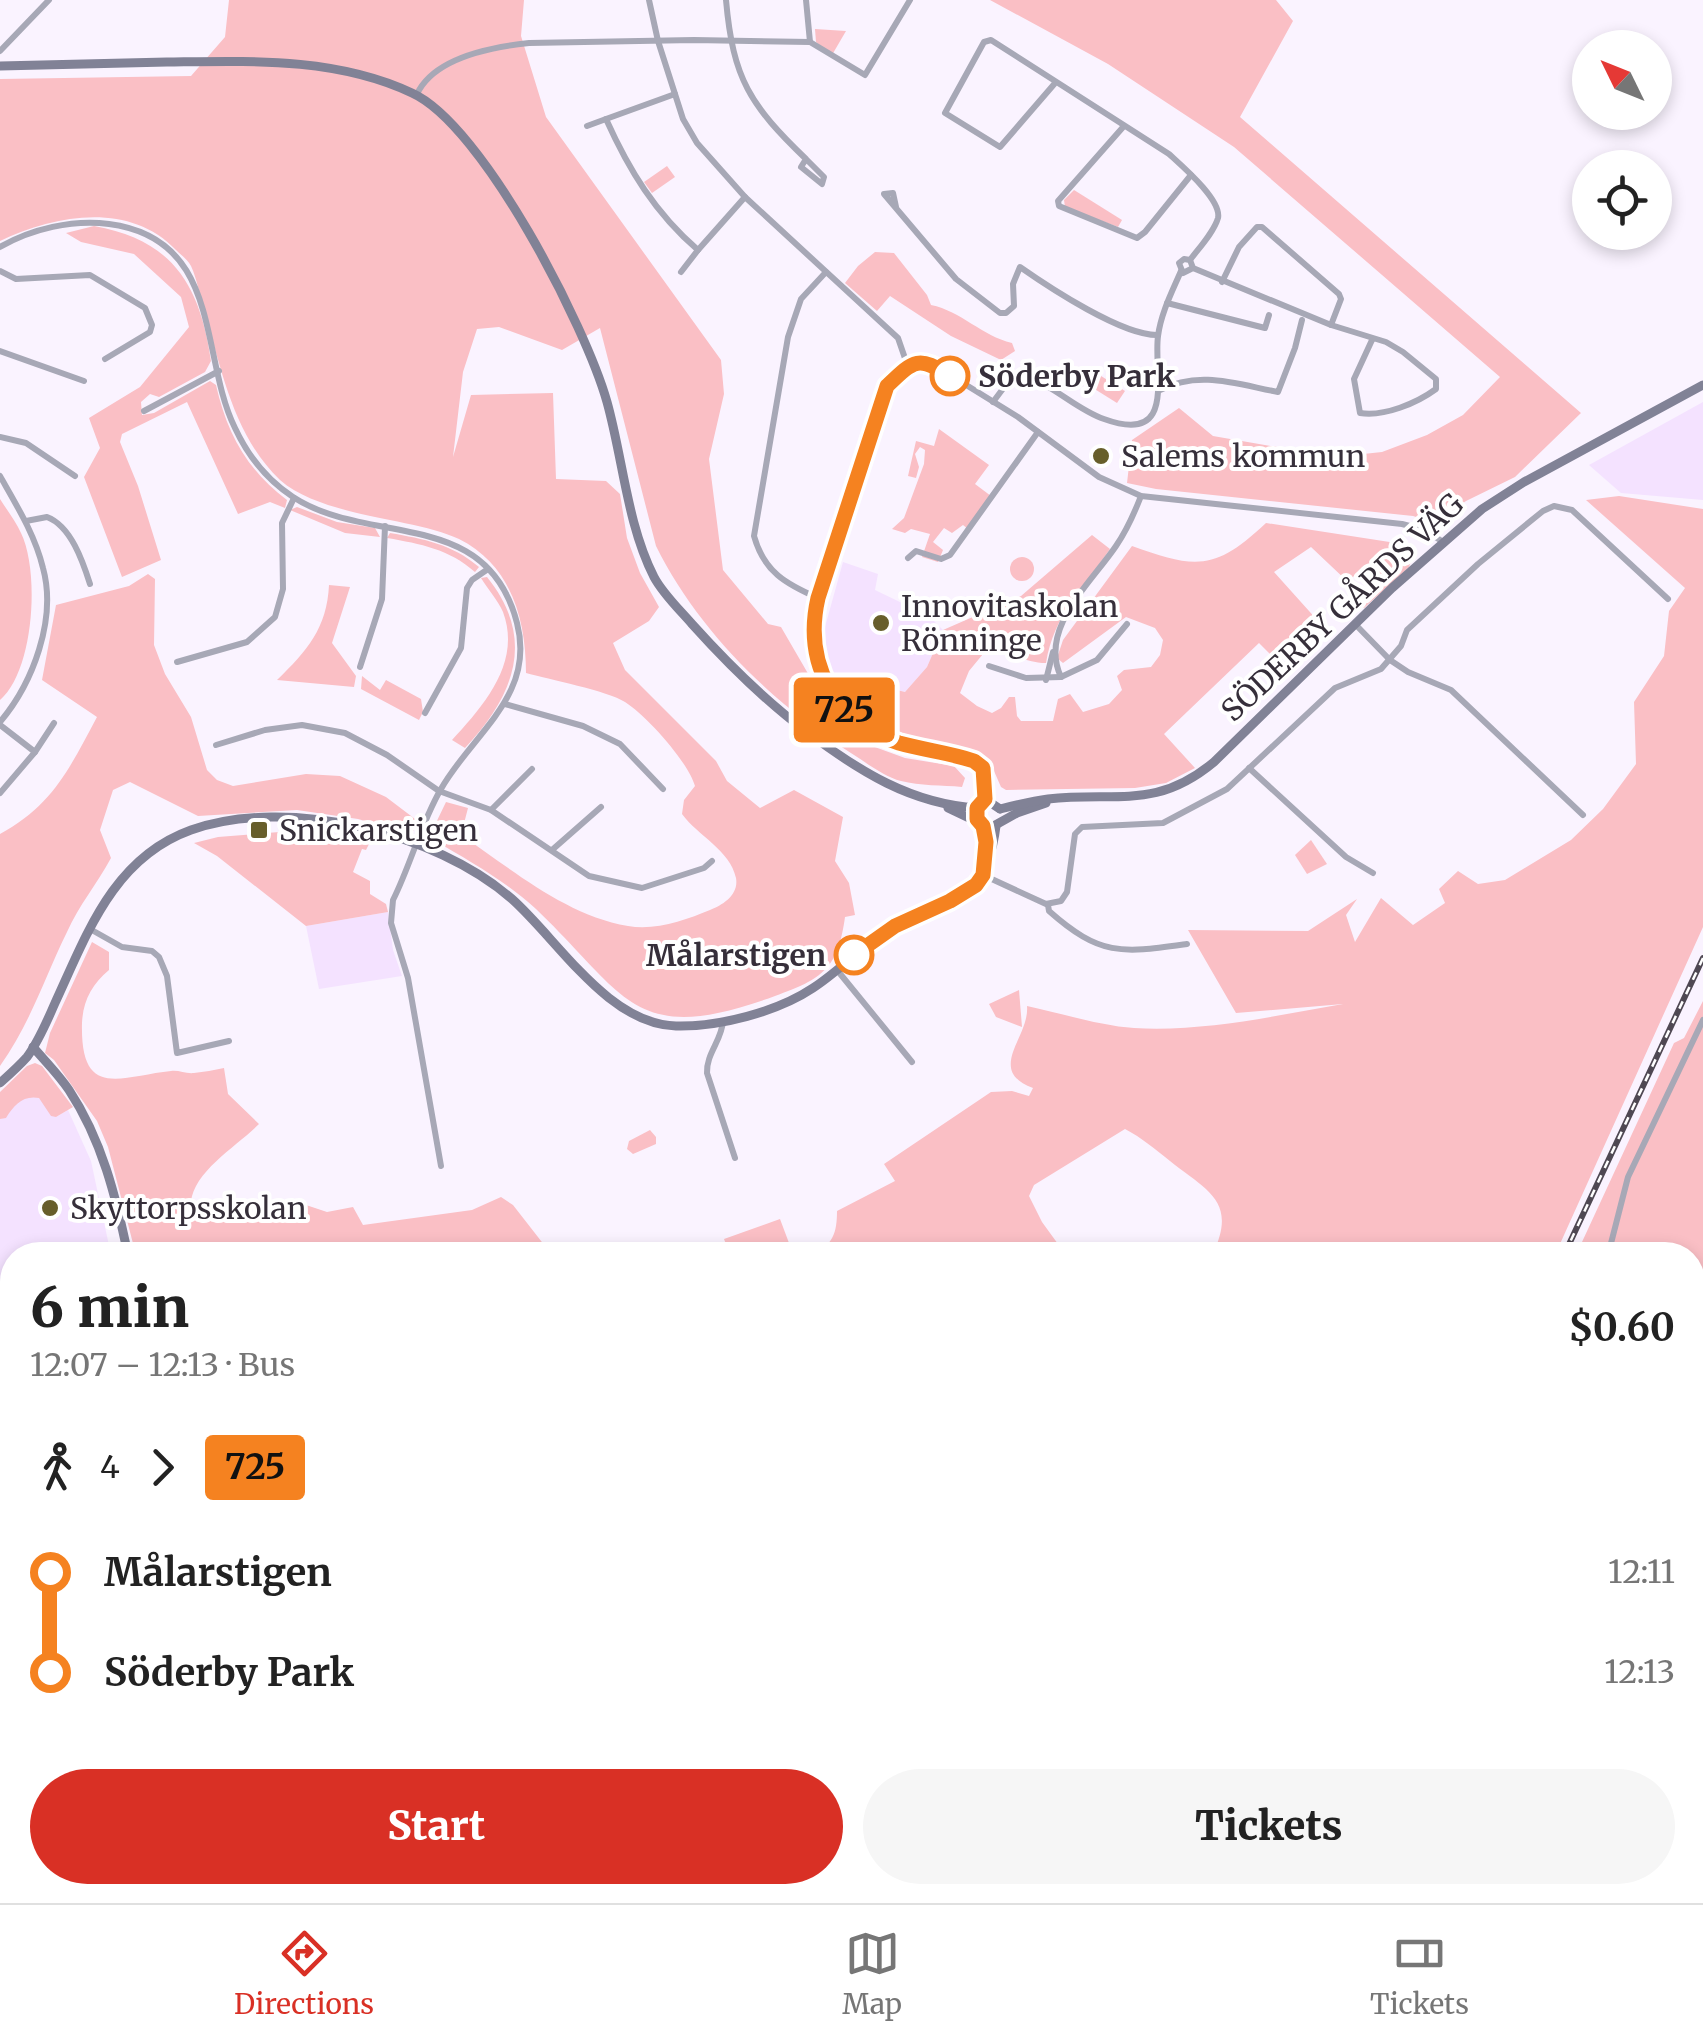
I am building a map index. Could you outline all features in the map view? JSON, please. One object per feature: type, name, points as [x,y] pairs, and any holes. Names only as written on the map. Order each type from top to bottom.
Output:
[{"type":"main road","name":"SÖDERBY GÅRDS VÄG","points":[[0,66],[291,62],[336,70],[416,94],[450,122],[493,175],[528,232],[592,354],[640,540],[660,587],[731,668],[770,704],[853,766],[906,794],[982,825]]},
{"type":"main road","name":"SÖDERBY GÅRDS VÄG","points":[[926,800],[987,806],[1061,798],[1150,796],[1183,786],[1214,762],[1355,624],[1482,509],[1703,385]]},
{"type":"main road","name":"SÖDERBY GÅRDS VÄG","points":[[998,824],[1061,798]]},
{"type":"main road","points":[[0,1083],[34,1047],[88,928],[130,868],[169,840],[218,823],[300,819],[419,844],[465,866],[508,896],[618,1006],[644,1020],[692,1026],[789,1001],[813,988],[895,926],[968,891],[991,861],[998,824],[987,806]]},
{"type":"main road","points":[[983,875],[986,842],[982,825],[987,806]]},
{"type":"main road","points":[[982,825],[998,824]]},
{"type":"main road","points":[[34,1047],[68,1088],[98,1142],[125,1242]]},
{"type":"street","points":[[0,51],[49,0]]},
{"type":"street","points":[[649,0],[683,119],[698,143],[745,198],[898,338],[908,367]]},
{"type":"street","points":[[726,0],[730,41],[752,102],[806,159]]},
{"type":"street","points":[[806,0],[810,42]]},
{"type":"street","points":[[416,94],[422,83],[444,65],[504,47],[658,40],[810,42],[865,75],[910,0]]},
{"type":"street","points":[[994,402],[1008,382],[1022,376],[1106,420],[1129,424],[1149,417],[1159,402],[1158,336],[1181,261],[1190,260],[1218,213],[1214,201],[1169,154],[1056,82],[988,40],[945,112],[1000,147],[1056,82]]},
{"type":"street","points":[[587,126],[676,94]]},
{"type":"street","points":[[606,119],[632,174],[654,206],[698,250]]},
{"type":"street","points":[[1124,126],[1058,206],[1137,238],[1191,175]]},
{"type":"street","points":[[681,272],[745,198]]},
{"type":"street","points":[[896,207],[956,280],[1000,312],[1006,314],[1014,306],[1012,284],[1020,268],[1060,294],[1123,326],[1145,336],[1158,336]]},
{"type":"street","points":[[0,247],[31,232],[96,222],[120,225],[154,240],[187,272],[199,295],[234,427],[267,476],[294,498],[336,517],[452,542],[488,570],[508,599],[520,639],[516,680],[505,704],[439,791],[393,900],[391,923],[408,978],[441,1166]]},
{"type":"street","points":[[1222,282],[1239,247],[1256,227],[1262,227],[1339,294],[1342,299],[1332,325]]},
{"type":"street","points":[[1190,260],[1193,268],[1222,282],[1386,342],[1436,380],[1436,389],[1390,410],[1360,413],[1354,379],[1372,340]]},
{"type":"street","points":[[1181,271],[1186,273],[1193,268]]},
{"type":"street","points":[[0,272],[16,279],[90,274],[145,308],[152,325],[150,332],[105,359]]},
{"type":"street","points":[[818,598],[785,584],[772,573],[760,558],[754,536],[788,337],[801,300],[826,272]]},
{"type":"street","points":[[1167,303],[1265,328],[1269,314]]},
{"type":"street","points":[[1159,391],[1187,379],[1202,378],[1278,392],[1296,348],[1302,320]]},
{"type":"street","points":[[0,350],[84,380]]},
{"type":"street","points":[[987,806],[983,768],[963,757],[886,738],[862,726],[838,704],[822,678],[815,653],[818,598],[887,386],[908,367],[929,362],[994,402],[1099,477],[1140,496],[1402,524],[1425,530],[1443,542]]},
{"type":"street","points":[[144,411],[219,371]]},
{"type":"street","points":[[908,558],[916,551],[942,559],[950,554],[1038,432]]},
{"type":"street","points":[[0,437],[26,444],[75,476]]},
{"type":"street","points":[[0,476],[26,521],[44,571],[44,628],[26,682],[0,723],[35,752]]},
{"type":"street","points":[[1046,680],[1066,617],[1115,548],[1132,520],[1140,496]]},
{"type":"street","points":[[176,662],[247,642],[275,616],[284,589],[282,523],[294,498]]},
{"type":"street","points":[[983,875],[1048,905],[1065,897],[1074,839],[1082,827],[1164,823],[1216,796],[1335,688],[1378,671],[1390,660],[1407,630],[1543,510],[1554,506],[1572,510],[1668,599]]},
{"type":"street","points":[[26,521],[47,517],[62,526],[83,561],[90,584]]},
{"type":"street","points":[[360,667],[382,600],[384,526]]},
{"type":"street","points":[[425,713],[461,648],[467,588],[488,570]]},
{"type":"street","points":[[989,666],[1026,678],[1062,677],[1097,660],[1127,624]]},
{"type":"street","points":[[1355,624],[1390,660],[1451,690],[1583,816]]},
{"type":"street","points":[[1053,651],[1062,677]]},
{"type":"street","points":[[505,704],[583,726],[620,744],[663,789]]},
{"type":"street","points":[[0,793],[35,752],[54,722]]},
{"type":"street","points":[[216,745],[266,730],[302,725],[345,733],[387,755],[439,791],[492,810],[589,876],[642,888],[704,868],[712,861]]},
{"type":"street","points":[[1249,768],[1346,857],[1373,873]]},
{"type":"street","points":[[492,810],[532,769]]},
{"type":"street","points":[[552,850],[602,808]]},
{"type":"street","points":[[1048,905],[1049,911],[1078,936],[1119,950],[1134,952],[1187,944]]},
{"type":"street","points":[[88,928],[122,947],[152,951],[159,957],[167,976],[177,1053],[229,1041]]},
{"type":"street","points":[[837,970],[912,1062]]},
{"type":"street","points":[[722,1020],[722,1033],[706,1064],[736,1158]]},
{"type":"street","points":[[1611,1242],[1628,1178],[1703,1020]]},
{"type":"shaded area","points":[[229,0],[524,0],[521,36],[546,117],[721,360],[724,394],[709,459],[723,570],[768,624],[781,627],[828,708],[850,731],[872,746],[905,758],[954,766],[965,778],[962,787],[908,783],[883,773],[795,713],[716,636],[673,577],[656,546],[600,328],[562,350],[499,327],[477,329],[463,372],[453,457],[471,395],[553,393],[556,479],[606,481],[620,494],[627,538],[659,607],[649,621],[613,643],[625,670],[716,761],[727,781],[760,808],[794,790],[843,817],[835,861],[849,883],[855,915],[845,917],[832,960],[805,984],[728,1011],[691,1017],[661,1015],[637,1005],[615,989],[512,889],[434,840],[433,829],[446,802],[468,808],[461,835],[561,902],[628,926],[659,926],[701,914],[725,902],[736,884],[727,859],[682,814],[684,800],[695,786],[676,753],[655,728],[617,698],[526,673],[523,633],[512,596],[491,563],[477,550],[435,530],[313,499],[287,486],[264,462],[231,401],[193,271],[176,250],[157,234],[136,224],[91,217],[44,225],[0,241],[0,79],[191,76],[225,37]]},
{"type":"shaded area","points":[[990,0],[1276,0],[1293,21],[1240,117],[1581,413],[1515,477],[1466,501],[1435,523],[1413,516],[1127,483],[1132,440],[1179,408],[1213,436],[1335,457],[1382,452],[1427,435],[1463,415],[1500,377],[1234,147],[1108,64]]},
{"type":"shaded area","points":[[815,29],[846,31],[832,55],[816,42]]},
{"type":"shaded area","points":[[667,166],[675,177],[652,193],[644,182]]},
{"type":"shaded area","points":[[1074,190],[1122,220],[1118,227],[1065,207],[1064,200]]},
{"type":"shaded area","points":[[94,226],[144,242],[163,255],[190,289],[206,334],[211,361],[205,372],[159,397],[150,394],[141,402],[142,415],[154,413],[210,381],[216,385],[226,419],[249,463],[287,500],[285,508],[270,502],[238,514],[187,402],[122,434],[120,442],[161,560],[122,577],[84,477],[100,448],[89,418],[140,387],[189,327],[181,297],[134,254],[81,242],[66,233]]},
{"type":"shaded area","points":[[875,252],[894,253],[931,305],[1012,343],[1015,351],[1001,360],[951,336],[890,296],[877,311],[845,283]]},
{"type":"shaded area","points":[[1101,376],[1125,391],[1117,403],[1093,388]]},
{"type":"shaded area","points":[[1703,402],[1703,500],[1621,493],[1589,465]]},
{"type":"shaded area","points":[[939,429],[989,465],[975,484],[991,496],[968,529],[963,525],[952,533],[944,528],[933,542],[943,550],[938,562],[922,557],[930,534],[892,529],[904,518],[924,464],[925,450],[920,447],[915,454],[919,467],[916,478],[908,476],[916,441],[934,446]]},
{"type":"shaded area","points":[[1619,496],[1703,509],[1703,927],[1561,1242],[1217,1242],[1222,1222],[1215,1199],[1196,1180],[1125,1129],[1034,1185],[1029,1196],[1057,1242],[829,1242],[837,1211],[895,1181],[884,1164],[991,1092],[1012,1091],[1029,1096],[1033,1088],[1019,1081],[1011,1062],[1027,1006],[1108,1025],[1160,1029],[1239,1022],[1343,1004],[1236,1013],[1188,930],[1308,931],[1357,899],[1346,915],[1355,942],[1381,898],[1413,925],[1445,903],[1439,889],[1458,871],[1478,884],[1505,880],[1571,840],[1603,809],[1636,764],[1634,702],[1664,656],[1669,611],[1685,588],[1586,500]]},
{"type":"shaded area","points":[[0,499],[27,550],[32,595],[27,645],[11,686],[0,700]]},
{"type":"shaded area","points":[[297,507],[337,522],[375,528],[380,537],[345,533],[290,510]]},
{"type":"shaded area","points":[[1266,523],[1409,545],[1413,556],[1409,567],[1364,608],[1358,603],[1373,586],[1358,572],[1348,582],[1311,547],[1274,572],[1318,621],[1277,661],[1259,643],[1164,734],[1195,768],[1166,783],[1135,788],[1006,790],[982,756],[895,731],[860,716],[824,672],[905,692],[927,667],[943,630],[1021,596],[1092,535],[1110,549],[1063,616],[1046,663],[999,653],[983,654],[969,671],[960,693],[992,713],[1009,697],[1015,697],[1021,721],[1053,721],[1058,699],[1070,694],[1083,712],[1109,704],[1122,690],[1117,676],[1124,670],[1151,667],[1160,655],[1163,640],[1155,628],[1126,617],[1063,663],[1057,658],[1063,640],[1132,546],[1173,559],[1204,561],[1233,550]]},
{"type":"shaded area","points":[[390,533],[448,548],[479,567],[475,572],[445,553],[387,538]]},
{"type":"shaded area","points":[[1022,557],[1034,569],[1022,581],[1010,569]]},
{"type":"shaded area","name":"Innovitaskolan Rönninge","points":[[843,562],[878,574],[875,590],[929,616],[943,630],[927,667],[905,692],[824,672],[818,652]]},
{"type":"shaded area","points":[[148,574],[155,579],[154,645],[165,674],[191,717],[207,770],[217,780],[233,786],[306,774],[340,776],[386,797],[419,822],[411,834],[358,819],[297,810],[198,816],[130,782],[113,790],[100,830],[111,858],[72,922],[29,1017],[0,1066],[0,834],[47,798],[97,717],[42,680],[56,605],[129,586]]},
{"type":"shaded area","points":[[487,577],[512,623],[513,666],[496,708],[465,748],[452,740],[487,698],[507,649],[503,612],[481,578]]},
{"type":"shaded area","points":[[329,585],[350,587],[332,643],[356,676],[354,687],[277,680],[314,638],[324,614]]},
{"type":"shaded area","points":[[362,676],[380,690],[386,680],[421,699],[423,712],[419,720],[361,689]]},
{"type":"shaded area","points":[[305,830],[370,842],[366,850],[362,849],[353,872],[370,881],[370,894],[386,904],[388,912],[306,926],[217,856],[194,843],[218,837]]},
{"type":"shaded area","points":[[1311,840],[1327,864],[1307,874],[1295,855]]},
{"type":"shaded area","points":[[388,912],[393,950],[402,976],[319,989],[306,926]]},
{"type":"shaded area","points":[[92,942],[109,952],[109,970],[90,994],[82,1023],[83,1048],[96,1074],[120,1079],[224,1068],[228,1094],[259,1124],[208,1169],[191,1202],[235,1204],[237,1219],[305,1221],[306,1205],[327,1212],[353,1207],[363,1225],[472,1210],[501,1197],[513,1205],[542,1242],[133,1242],[108,1147],[97,1121],[45,1053],[50,1033]]},
{"type":"shaded area","points":[[1019,990],[1022,1027],[996,1017],[989,1004]]},
{"type":"shaded area","points":[[1703,1001],[1703,1242],[1582,1242],[1674,1043],[1684,1038]]},
{"type":"shaded area","points":[[35,1063],[42,1066],[73,1107],[51,1116],[39,1098],[28,1098],[0,1119],[0,1092]]},
{"type":"shaded area","name":"Skyttorpsskolan","points":[[29,1096],[39,1098],[56,1117],[68,1110],[91,1161],[108,1242],[0,1242],[0,1119],[6,1117],[14,1104]]},
{"type":"shaded area","points":[[650,1130],[656,1144],[633,1154],[627,1149],[629,1141]]},
{"type":"shaded area","points":[[780,1219],[789,1242],[725,1242],[724,1239]]},
{"type":"railway","points":[[1570,1242],[1703,958]]},
{"type":"bus line","name":"725","points":[[854,955],[909,918],[968,891],[983,875],[986,842],[983,826],[977,819],[977,808],[986,791],[983,768],[963,757],[900,743],[862,726],[831,695],[822,678],[813,635],[818,598],[887,386],[908,367],[920,362],[929,362],[950,376]]},
{"type":"place","name":"Söderby Park","points":[[950,376]]},
{"type":"place","name":"Salems kommun","points":[[1101,456]]},
{"type":"place","name":"Innovitaskolan Rönninge","points":[[881,623]]},
{"type":"place","name":"Snickarstigen","points":[[259,830]]},
{"type":"place","name":"Målarstigen","points":[[854,955]]},
{"type":"place","name":"Skyttorpsskolan","points":[[50,1208]]}]
